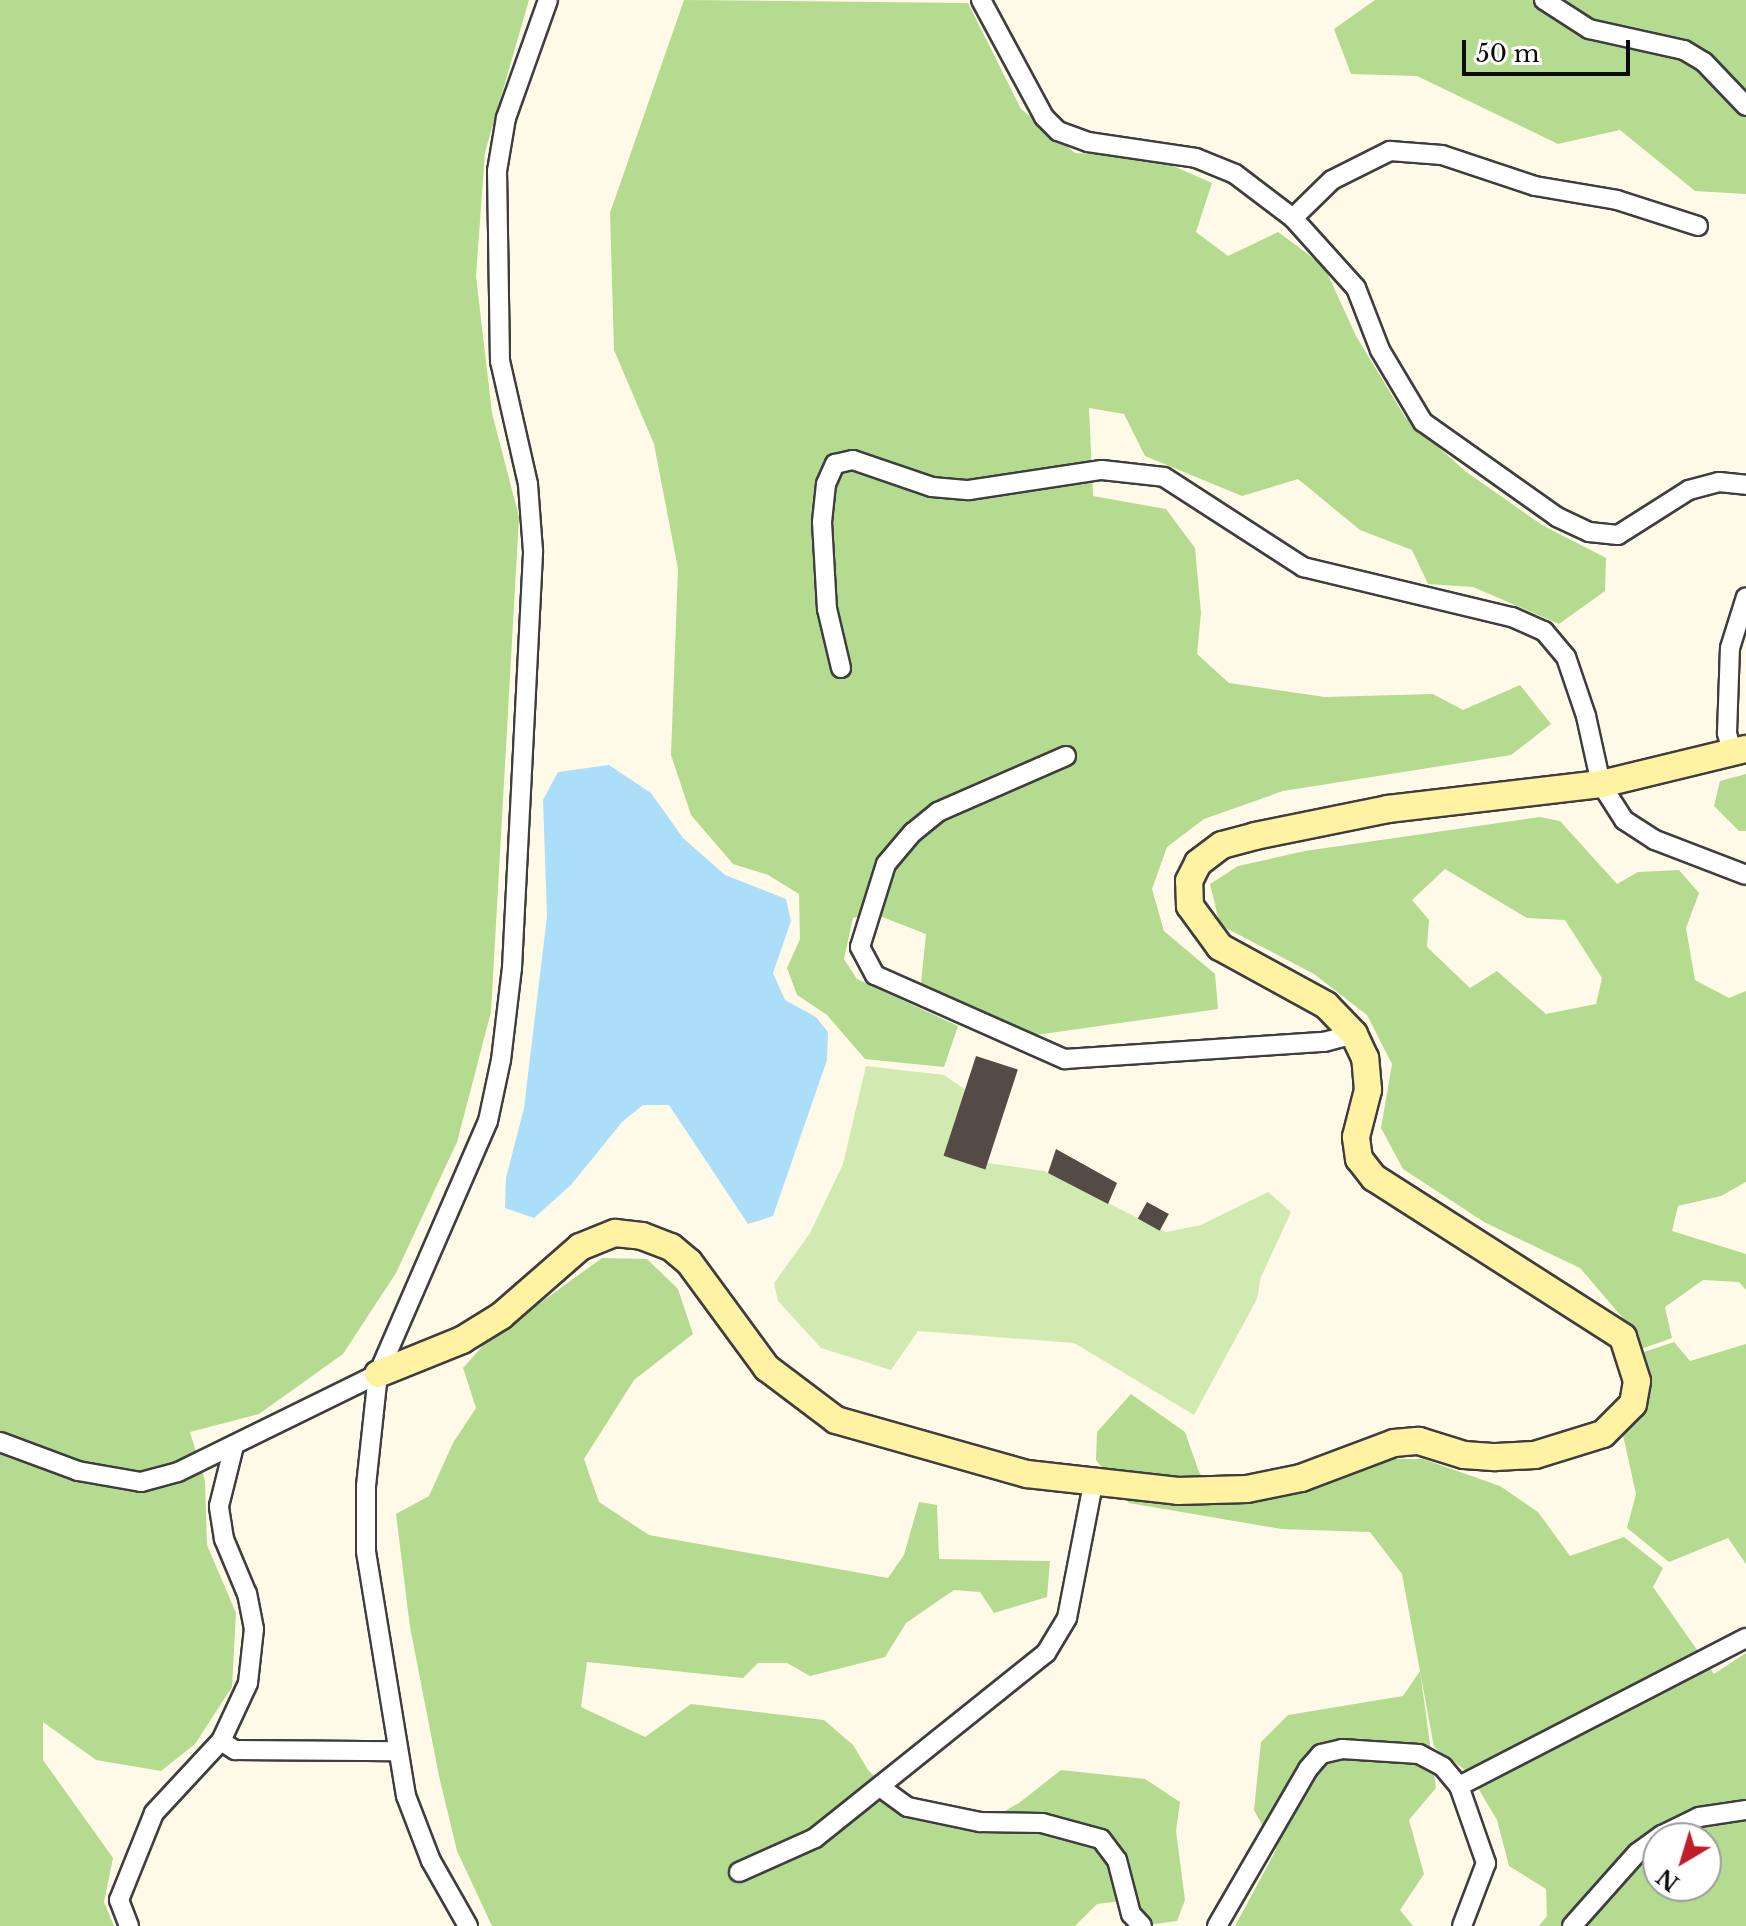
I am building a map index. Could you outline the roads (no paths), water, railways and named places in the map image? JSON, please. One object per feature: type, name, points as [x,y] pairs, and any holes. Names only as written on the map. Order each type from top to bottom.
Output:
[{"type":"street","points":[[468,1926],[431,1861],[406,1796],[397,1751],[366,1551],[370,1411],[378,1374],[488,1121],[501,1060],[513,953],[533,551],[528,484],[500,361],[497,171],[506,118],[548,0]]},
{"type":"street","points":[[981,0],[1044,117],[1058,131],[1088,142],[1196,158],[1235,174],[1293,218],[1356,288],[1380,350],[1423,422],[1557,517],[1589,532],[1618,535],[1689,490],[1719,482],[1746,485]]},
{"type":"street","points":[[1544,0],[1589,29],[1684,50],[1704,62],[1746,106]]},
{"type":"street","points":[[1293,218],[1332,180],[1390,151],[1442,155],[1535,186],[1617,200],[1698,226]]},
{"type":"street","points":[[841,668],[827,609],[822,522],[826,484],[835,464],[853,460],[932,487],[969,490],[1129,470],[1164,477],[1303,567],[1512,617],[1544,631],[1566,657],[1586,716],[1601,784],[1624,820],[1655,840],[1746,875]]},
{"type":"street","points":[[0,1442],[78,1471],[141,1482],[178,1472],[378,1374],[462,1340],[501,1316],[580,1247],[615,1233],[642,1236],[671,1247],[689,1262],[767,1368],[836,1420],[1027,1474],[1093,1484],[1178,1491],[1247,1489],[1301,1478],[1394,1443],[1419,1441],[1464,1455],[1535,1455],[1603,1434],[1633,1404],[1637,1381],[1623,1337],[1374,1178],[1359,1159],[1356,1137],[1368,1090],[1365,1058],[1354,1034],[1326,1005],[1220,947],[1203,929],[1190,906],[1189,881],[1198,863],[1233,842],[1388,809],[1601,784],[1739,750],[1727,733],[1730,648],[1746,597]]},
{"type":"street","points":[[1066,756],[938,812],[913,832],[886,864],[860,947],[875,975],[1065,1059],[1324,1042],[1354,1034]]},
{"type":"street","points":[[129,1926],[119,1900],[154,1813],[221,1741],[248,1683],[254,1629],[247,1594],[224,1539],[219,1506],[234,1446]]},
{"type":"street","points":[[0,1449],[23,1453]]},
{"type":"street","points":[[739,1872],[815,1838],[1046,1653],[1067,1618],[1093,1484]]},
{"type":"street","points":[[1459,1786],[1746,1638]]},
{"type":"street","points":[[221,1741],[235,1750],[397,1751]]},
{"type":"street","points":[[1217,1926],[1321,1754],[1342,1749],[1419,1754],[1443,1767],[1459,1786],[1478,1828],[1486,1863],[1483,1882],[1464,1913],[1462,1926]]},
{"type":"street","points":[[880,1787],[908,1807],[980,1822],[1042,1823],[1101,1839],[1117,1860],[1131,1914],[1142,1926]]},
{"type":"street","points":[[1572,1926],[1637,1853],[1662,1835],[1699,1817],[1746,1810]]},
{"type":"water","points":[[609,765],[651,793],[683,838],[725,875],[786,899],[791,921],[773,973],[785,1000],[816,1017],[828,1032],[827,1060],[773,1216],[748,1224],[669,1105],[643,1105],[622,1122],[571,1185],[534,1218],[505,1208],[506,1178],[524,1108],[547,916],[543,800],[558,772]]}]
